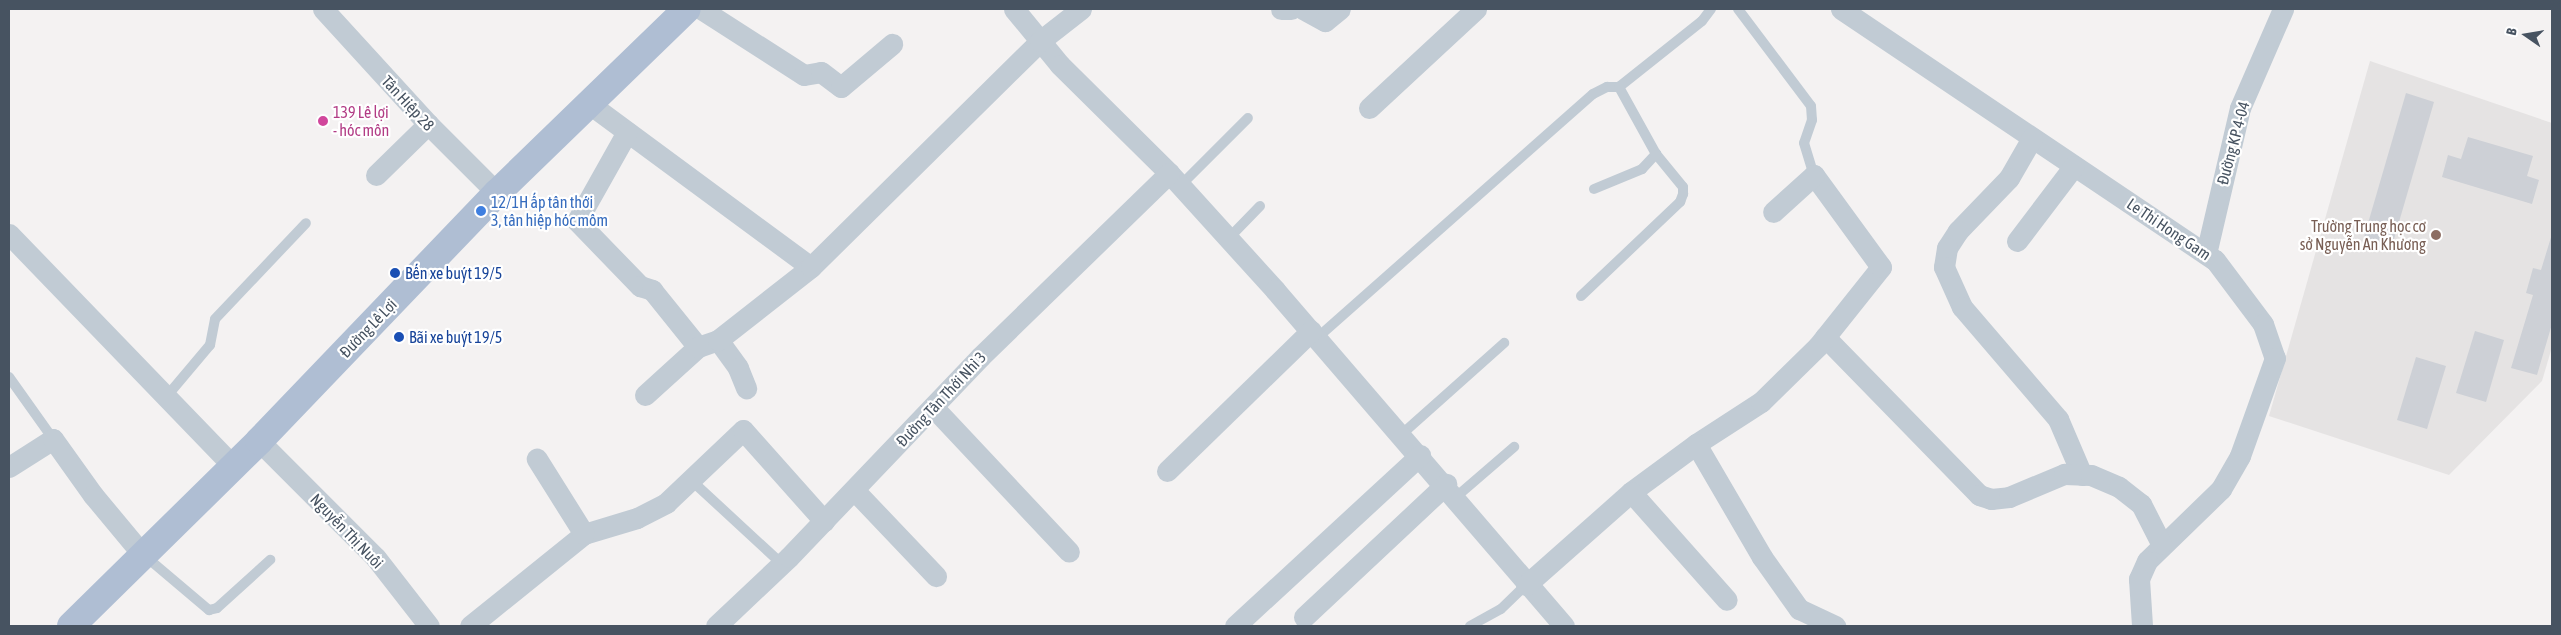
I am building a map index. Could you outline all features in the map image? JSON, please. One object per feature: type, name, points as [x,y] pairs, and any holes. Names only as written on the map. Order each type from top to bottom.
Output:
[{"type":"main road","name":"Đường Lê Lợi","points":[[71,626],[259,440],[497,193],[591,105],[687,9]]},
{"type":"street","name":"Tân Hiệp 28","points":[[323,9],[428,124],[497,193]]},
{"type":"street","points":[[701,9],[804,75],[821,72],[841,87],[892,44]]},
{"type":"street","points":[[1014,9],[1040,41],[1174,179],[1314,335],[1451,491],[1526,585],[1564,626]]},
{"type":"street","points":[[645,395],[708,344],[811,267],[1040,41],[1081,9]]},
{"type":"street","points":[[1280,9],[1291,9]]},
{"type":"street","points":[[1303,9],[1325,21],[1340,9]]},
{"type":"street","points":[[1370,108],[1476,9]]},
{"type":"street","name":"Le Thi Hong Gam","points":[[1841,9],[2206,254],[2244,294],[2263,324],[2275,358],[2240,456],[2221,489],[2190,522],[2161,543],[2139,579],[2142,626]]},
{"type":"street","name":"Đường KP 4-04","points":[[2206,254],[2240,108],[2283,9]]},
{"type":"street","points":[[591,105],[811,267]]},
{"type":"street","points":[[376,175],[428,124]]},
{"type":"street","points":[[627,132],[577,221],[634,280],[652,290],[708,344],[738,368],[746,388]]},
{"type":"street","points":[[2032,138],[2013,174],[1958,231],[1944,256],[1944,267],[1962,307],[2058,419],[2082,475]]},
{"type":"street","points":[[2017,241],[2074,166]]},
{"type":"street","points":[[1526,585],[1631,492],[1696,444],[1761,402],[1825,337],[1881,267],[1814,175],[1773,212]]},
{"type":"street","name":"Đường Tân Thới Nhì 3","points":[[726,623],[934,408],[980,357],[1174,179]]},
{"type":"street","points":[[9,234],[168,396],[233,466]]},
{"type":"street","points":[[1167,471],[1314,335]]},
{"type":"street","points":[[1825,337],[1979,495],[1991,499],[2009,496],[2064,474],[2082,475],[2119,487],[2141,504],[2161,543]]},
{"type":"street","points":[[934,408],[1068,552]]},
{"type":"street","points":[[470,626],[584,534],[637,518],[666,503],[692,481],[743,430],[824,521]]},
{"type":"street","points":[[9,467],[53,438],[93,495],[143,555]]},
{"type":"street","name":"Nguyễn Thị Nuôi","points":[[259,440],[376,558],[429,626]]},
{"type":"street","points":[[1696,444],[1762,557],[1800,609],[1835,626]]},
{"type":"street","points":[[1236,626],[1420,455]]},
{"type":"street","points":[[537,459],[584,534]]},
{"type":"street","points":[[854,490],[936,576]]},
{"type":"street","points":[[1304,617],[1451,491]]},
{"type":"street","points":[[1631,492],[1727,600]]},
{"type":"lane","points":[[1314,335],[1593,94],[1607,87],[1619,87],[1702,21],[1711,9]]},
{"type":"lane","points":[[1738,9],[1811,106],[1812,120],[1804,143],[1814,175]]},
{"type":"lane","points":[[1581,296],[1680,202],[1683,187],[1656,154],[1619,87]]},
{"type":"lane","points":[[1174,179],[1248,118]]},
{"type":"lane","points":[[1594,189],[1642,170],[1656,154]]},
{"type":"lane","points":[[1228,239],[1260,206]]},
{"type":"lane","points":[[168,396],[210,345],[215,319],[306,223]]},
{"type":"lane","points":[[1402,434],[1504,343]]},
{"type":"lane","points":[[9,376],[53,438]]},
{"type":"lane","points":[[1451,491],[1514,447]]},
{"type":"lane","points":[[692,481],[782,564]]},
{"type":"lane","points":[[143,555],[209,610],[217,608],[270,560]]},
{"type":"lane","points":[[1470,626],[1501,609],[1526,585]]},
{"type":"shaded area","name":"Trường Trung học cơ sở Nguyễn An Khương","points":[[2370,61],[2552,123],[2552,347],[2542,381],[2449,475],[2269,416]]},
{"type":"building","points":[[2406,93],[2434,102],[2392,246],[2364,237]]},
{"type":"building","points":[[2468,137],[2533,156],[2527,176],[2539,180],[2532,204],[2442,177],[2448,155],[2461,159]]},
{"type":"building","points":[[2552,234],[2552,324],[2537,375],[2511,368],[2533,295],[2526,293],[2533,268],[2541,270]]},
{"type":"building","points":[[2475,331],[2504,340],[2486,402],[2456,393]]},
{"type":"building","points":[[2416,357],[2446,366],[2427,429],[2397,420]]},
{"type":"place","name":"139 Lê lợi - hóc môn","points":[[323,121]]},
{"type":"place","name":"12/1H ấp tân thới 3, tân hiệp hóc môm","points":[[481,211]]},
{"type":"place","name":"Trường Trung học cơ sở Nguyễn An Khương","points":[[2436,235]]},
{"type":"place","name":"Bến xe buýt 19/5","points":[[395,273]]},
{"type":"place","name":"Bãi xe buýt 19/5","points":[[399,337]]}]
